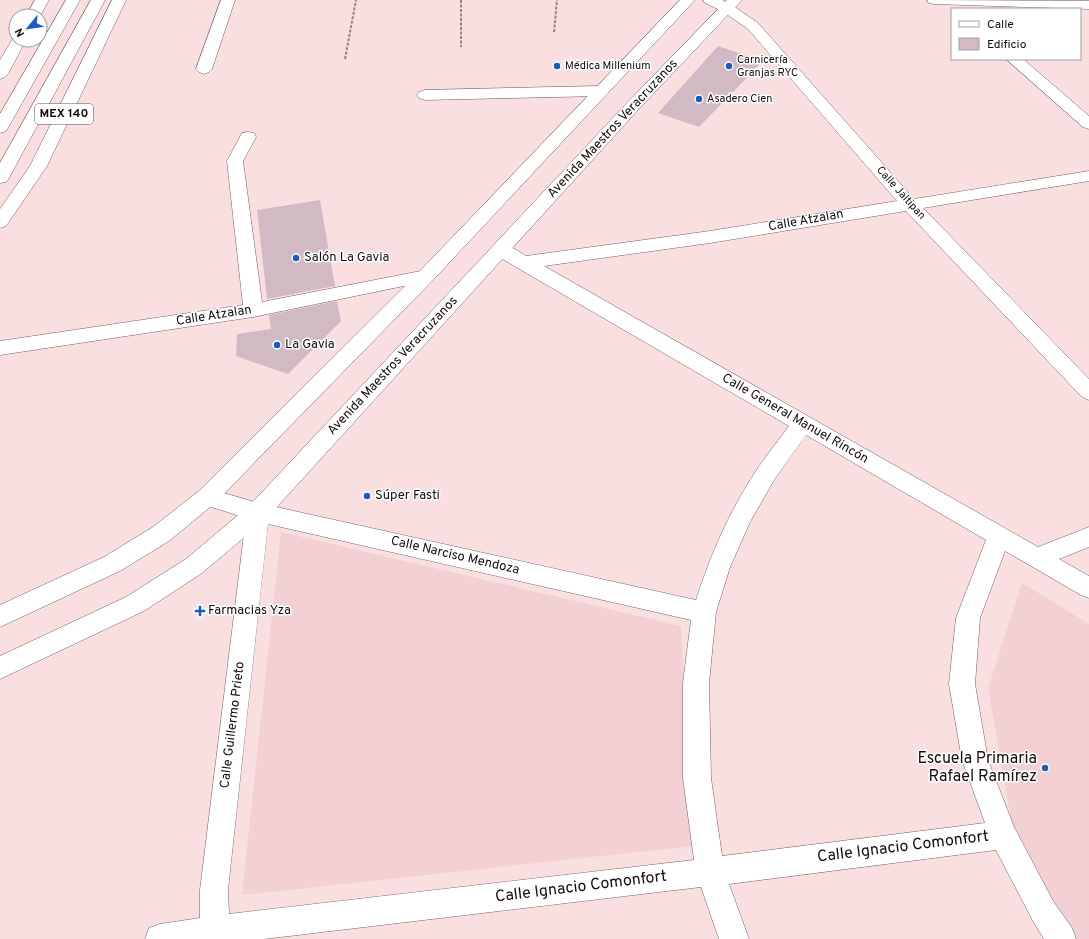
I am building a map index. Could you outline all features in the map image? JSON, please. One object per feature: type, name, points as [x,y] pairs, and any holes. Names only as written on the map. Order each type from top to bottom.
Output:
[{"type":"main road","name":"MEX 140","points":[[0,128],[72,0]]},
{"type":"main road","name":"MEX 140","points":[[0,178],[98,0]]},
{"type":"main road","name":"MEX 140","points":[[0,222],[38,166],[119,0]]},
{"type":"main road","points":[[204,69],[228,0]]},
{"type":"main road","points":[[0,616],[112,564],[161,534],[207,497],[426,276],[688,0]]},
{"type":"main road","points":[[945,3],[1075,2],[1089,5]]},
{"type":"main road","name":"Calle Jaltipan","points":[[724,3],[753,26],[909,204],[1089,392]]},
{"type":"main road","name":"Avenida Maestros Veracruzanos","points":[[0,668],[135,604],[194,566],[258,512],[501,250],[631,108],[724,3]]},
{"type":"main road","points":[[0,74],[15,48]]},
{"type":"main road","points":[[1015,60],[1089,124]]},
{"type":"main road","points":[[425,95],[601,91]]},
{"type":"main road","points":[[248,137],[235,161],[253,310]]},
{"type":"main road","name":"Calle Atzalan","points":[[523,263],[710,237],[1089,176]]},
{"type":"main road","name":"Calle General Manuel Rincón","points":[[501,250],[1089,588]]},
{"type":"main road","name":"Calle Atzalan","points":[[0,348],[253,310],[426,276]]},
{"type":"main road","points":[[734,939],[710,872],[697,778],[696,682],[704,612],[718,568],[740,519],[766,474],[803,423]]},
{"type":"main road","name":"Calle Narciso Mendoza","points":[[207,497],[258,512],[704,612]]},
{"type":"main road","name":"Calle Guillermo Prieto","points":[[216,935],[214,890],[258,512]]},
{"type":"main road","points":[[999,536],[968,618],[962,684],[974,760],[1003,835],[1043,911],[1061,939]]},
{"type":"main road","points":[[1037,558],[1089,537]]},
{"type":"main road","name":"Calle Ignacio Comonfort","points":[[160,939],[216,935],[1003,835]]},
{"type":"path","points":[[345,59],[356,0]]},
{"type":"path","points":[[461,0],[461,47]]},
{"type":"path","points":[[554,32],[557,0]]},
{"type":"shaded area","points":[[281,532],[681,626],[693,846],[242,895]]},
{"type":"shaded area","name":"Escuela Primaria Rafael Ramírez","points":[[1022,583],[1089,624],[1089,939],[1055,939],[1016,848],[988,688]]},
{"type":"building","name":"Asadero Cien","points":[[718,46],[763,61],[699,127],[658,113]]},
{"type":"building","name":"Salón La Gavia","points":[[320,200],[335,286],[267,299],[257,210]]},
{"type":"building","name":"La Gavia","points":[[337,301],[341,321],[288,374],[236,356],[237,334],[271,329],[269,315]]},
{"type":"place","name":"Médica Millenium","points":[[557,66]]},
{"type":"place","name":"Carnicería Granjas RYC","points":[[729,66]]},
{"type":"place","name":"Asadero Cien","points":[[699,99]]},
{"type":"place","name":"Salón La Gavia","points":[[296,258]]},
{"type":"place","name":"La Gavia","points":[[277,345]]},
{"type":"place","name":"Súper Fasti","points":[[367,496]]},
{"type":"place","name":"Farmacias Yza","points":[[200,611]]},
{"type":"place","name":"Escuela Primaria Rafael Ramírez","points":[[1045,768]]}]
